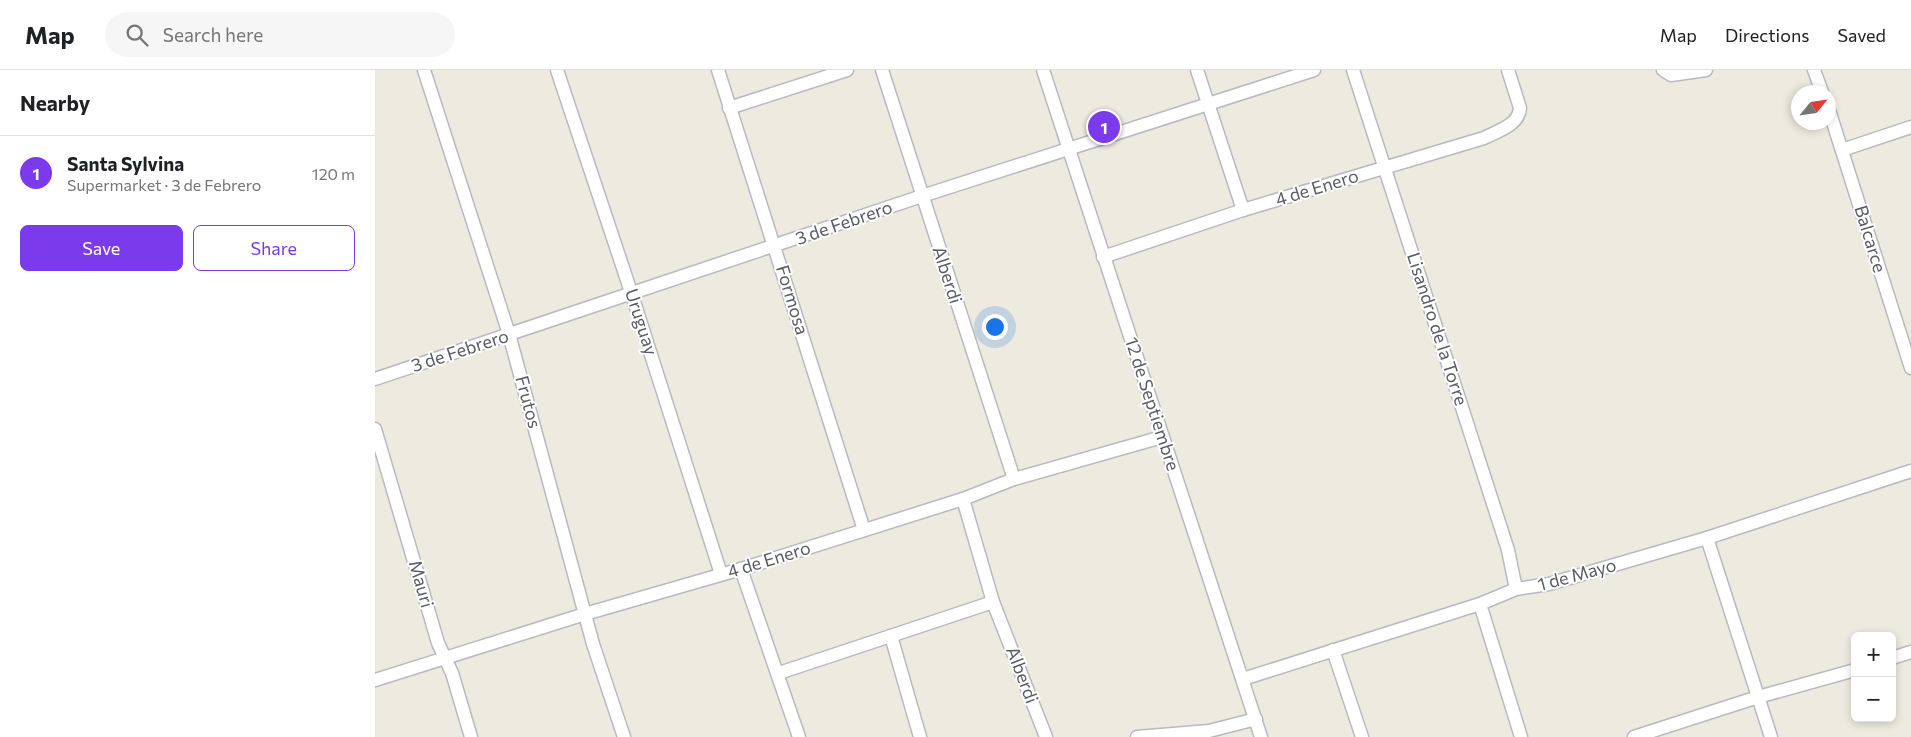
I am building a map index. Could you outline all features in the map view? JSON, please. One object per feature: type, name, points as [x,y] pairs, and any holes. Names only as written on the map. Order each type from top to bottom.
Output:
[{"type":"street","name":"Frutos","points":[[424,70],[509,334],[585,614],[624,737]]},
{"type":"street","name":"Uruguay","points":[[557,70],[631,292],[721,574]]},
{"type":"street","name":"Formosa","points":[[718,70],[863,530]]},
{"type":"street","points":[[729,108],[847,70]]},
{"type":"street","name":"Alberdi","points":[[882,70],[1014,479]]},
{"type":"street","name":"12 de Septiembre","points":[[1043,70],[1261,737]]},
{"type":"street","points":[[1197,70],[1243,210]]},
{"type":"street","name":"3 de Febrero","points":[[375,379],[922,196],[1314,70]]},
{"type":"street","name":"Lisandro de la Torre","points":[[1353,70],[1508,550],[1516,589]]},
{"type":"street","name":"4 de Enero","points":[[1103,257],[1243,210],[1484,138],[1515,121],[1520,114],[1521,108],[1508,70]]},
{"type":"street","points":[[1663,70],[1671,75],[1683,75],[1707,70]]},
{"type":"street","points":[[1814,70],[1819,85]]},
{"type":"street","points":[[1842,150],[1911,127]]},
{"type":"street","name":"Balcarce","points":[[1836,130],[1906,336],[1911,368]]},
{"type":"street","name":"Mauri","points":[[375,429],[438,643],[446,659],[471,737]]},
{"type":"street","name":"4 de Enero","points":[[375,680],[585,614],[741,569],[963,498],[1014,479],[1162,437]]},
{"type":"street","name":"1 de Mayo","points":[[1243,679],[1480,604],[1516,589],[1549,584],[1707,538],[1911,470]]},
{"type":"street","name":"Alberdi","points":[[963,498],[993,602],[1046,737]]},
{"type":"street","points":[[1707,538],[1771,737]]},
{"type":"street","points":[[741,569],[779,673],[799,737]]},
{"type":"street","points":[[779,673],[993,602]]},
{"type":"street","points":[[1480,604],[1521,737]]},
{"type":"street","points":[[891,636],[920,737]]},
{"type":"street","points":[[1333,650],[1362,737]]},
{"type":"street","points":[[1896,657],[1911,652]]},
{"type":"street","points":[[1634,737],[1758,697],[1851,671]]},
{"type":"street","points":[[1137,737],[1209,731],[1256,719]]},
{"type":"place","name":"Santa Sylvina","points":[[1104,127]]}]
